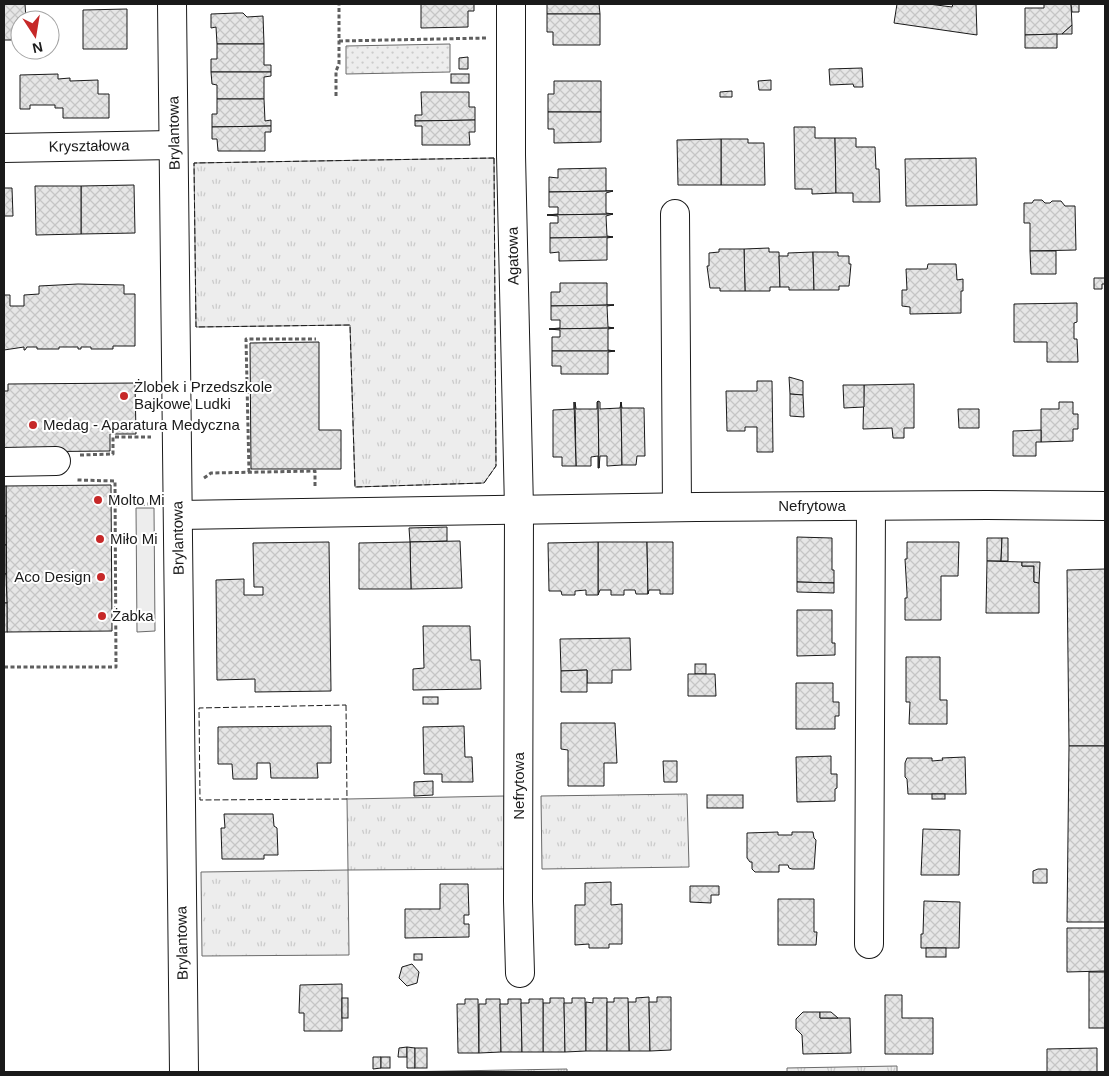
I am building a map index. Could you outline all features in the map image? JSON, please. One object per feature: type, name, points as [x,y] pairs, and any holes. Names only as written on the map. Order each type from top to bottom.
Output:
[{"type":"street","name":"Brylantowa","points":[[172,4],[184,1072]]},
{"type":"street","name":"Agatowa","points":[[512,4],[511,155],[519,509]]},
{"type":"street","name":"Kryształowa","points":[[4,148],[173,146]]},
{"type":"street","points":[[675,214],[676,507]]},
{"type":"street","points":[[4,462],[56,461]]},
{"type":"street","points":[[869,944],[871,506]]},
{"type":"street","name":"Nefrytowa","points":[[178,515],[676,507],[1105,506]]},
{"type":"street","name":"Nefrytowa","points":[[519,509],[518,901],[520,973]]},
{"type":"path","points":[[336,96],[336,71],[339,64],[339,4]]},
{"type":"path","points":[[339,41],[490,38]]},
{"type":"path","points":[[248,472],[246,339],[316,339]]},
{"type":"path","points":[[56,461],[56,455],[113,454],[113,437],[152,436]]},
{"type":"path","points":[[203,479],[211,473],[315,471],[315,488]]},
{"type":"path","points":[[4,667],[116,666],[114,481],[77,480]]},
{"type":"path","points":[[115,505],[154,504]]},
{"type":"path","points":[[126,505],[126,510]]},
{"type":"green space","points":[[450,44],[450,72],[346,74],[346,46]]},
{"type":"green space","points":[[494,158],[496,466],[484,483],[355,487],[350,325],[196,327],[194,163]]},
{"type":"green space","points":[[687,794],[689,867],[542,869],[541,796]]},
{"type":"green space","points":[[504,796],[504,869],[348,870],[347,799]]},
{"type":"green space","points":[[348,870],[349,955],[202,956],[201,872]]},
{"type":"green space","points":[[897,1066],[897,1072],[787,1072],[787,1068]]},
{"type":"green space","points":[[567,1069],[567,1072],[394,1072]]},
{"type":"shaded area","points":[[136,508],[154,508],[155,631],[137,632]]},
{"type":"building","points":[[4,4],[25,4],[25,10],[10,10],[10,40],[4,40]]},
{"type":"building","points":[[421,4],[474,4],[474,11],[468,11],[468,27],[421,28]]},
{"type":"building","points":[[547,4],[599,4],[600,14],[547,14]]},
{"type":"building","points":[[897,4],[929,4],[952,7],[953,4],[976,4],[977,35],[894,23]]},
{"type":"building","points":[[1044,4],[1071,4],[1072,25],[1062,34],[1025,35],[1025,8],[1044,8]]},
{"type":"building","points":[[1071,4],[1079,4],[1079,12],[1072,12]]},
{"type":"building","points":[[127,9],[127,49],[83,49],[83,10]]},
{"type":"building","points":[[243,13],[247,17],[263,16],[264,44],[217,44],[216,27],[211,28],[211,14]]},
{"type":"building","points":[[547,14],[600,14],[600,45],[553,45],[553,32],[547,32]]},
{"type":"building","points":[[1072,25],[1072,34],[1062,34]]},
{"type":"building","points":[[1057,34],[1057,48],[1025,48],[1025,35]]},
{"type":"building","points":[[217,44],[264,44],[264,65],[271,65],[271,72],[211,72],[211,59],[217,59]]},
{"type":"building","points":[[468,57],[468,69],[459,69],[459,58]]},
{"type":"building","points":[[862,68],[863,87],[854,87],[853,84],[830,85],[829,69]]},
{"type":"building","points":[[211,72],[271,72],[271,76],[264,77],[264,99],[217,99],[217,85],[212,84]]},
{"type":"building","points":[[58,74],[58,79],[70,78],[70,81],[98,80],[98,94],[109,94],[109,118],[63,118],[63,108],[55,108],[55,105],[30,105],[30,109],[20,109],[20,75]]},
{"type":"building","points":[[451,74],[469,74],[469,83],[451,83]]},
{"type":"building","points":[[771,80],[771,90],[759,90],[758,81]]},
{"type":"building","points":[[554,81],[601,81],[601,112],[548,112],[548,94],[554,94]]},
{"type":"building","points":[[732,91],[732,97],[720,97],[720,92]]},
{"type":"building","points":[[421,92],[469,92],[469,107],[475,107],[475,120],[415,121],[415,115],[422,115]]},
{"type":"building","points":[[217,99],[264,99],[265,121],[271,120],[271,126],[212,127],[212,114],[217,114]]},
{"type":"building","points":[[548,112],[601,112],[601,142],[554,143],[554,129],[548,129]]},
{"type":"building","points":[[475,120],[475,132],[469,132],[470,145],[422,145],[422,126],[415,126],[415,121]]},
{"type":"building","points":[[271,126],[271,132],[265,132],[265,151],[218,151],[217,139],[212,139],[212,127]]},
{"type":"building","points":[[794,127],[815,127],[815,138],[835,138],[836,193],[812,194],[812,189],[795,189]]},
{"type":"building","points":[[835,138],[856,138],[856,147],[875,147],[876,169],[879,169],[880,202],[853,202],[853,193],[836,193]]},
{"type":"building","points":[[721,139],[748,139],[748,143],[764,143],[765,185],[721,185]]},
{"type":"building","points":[[721,139],[721,185],[678,185],[677,140]]},
{"type":"building","points":[[976,158],[977,205],[906,206],[905,159]]},
{"type":"building","points":[[606,168],[606,191],[613,191],[549,192],[549,177],[558,178],[558,169]]},
{"type":"building","points":[[134,185],[135,233],[81,234],[81,186]]},
{"type":"building","points":[[35,186],[81,186],[81,234],[36,235]]},
{"type":"building","points":[[4,188],[12,188],[13,216],[4,216]]},
{"type":"building","points":[[613,191],[606,193],[606,213],[613,214],[547,215],[558,214],[558,207],[549,207],[549,192]]},
{"type":"building","points":[[1034,200],[1042,200],[1045,203],[1061,201],[1065,206],[1075,206],[1076,250],[1030,251],[1030,223],[1024,223],[1024,203],[1032,203]]},
{"type":"building","points":[[613,214],[606,216],[607,236],[613,237],[550,238],[550,223],[558,223],[558,216],[547,215]]},
{"type":"building","points":[[613,237],[607,238],[607,260],[559,261],[559,252],[550,253],[550,238]]},
{"type":"building","points":[[769,248],[769,252],[779,252],[780,287],[770,287],[770,291],[745,291],[744,249]]},
{"type":"building","points":[[719,249],[744,249],[745,291],[720,291],[720,288],[710,288],[707,266],[709,266],[709,253],[719,252]]},
{"type":"building","points":[[1030,251],[1056,251],[1056,274],[1031,274]]},
{"type":"building","points":[[813,252],[814,290],[789,290],[789,287],[780,287],[779,256],[788,256],[788,253]]},
{"type":"building","points":[[813,252],[838,252],[838,256],[849,256],[849,264],[851,264],[849,286],[839,286],[839,290],[814,290]]},
{"type":"building","points":[[928,264],[956,264],[957,280],[963,279],[961,313],[910,314],[910,307],[902,306],[902,290],[907,290],[906,269],[927,269]]},
{"type":"building","points":[[1094,278],[1105,278],[1105,284],[1102,284],[1102,289],[1094,289]]},
{"type":"building","points":[[560,283],[607,283],[607,305],[614,305],[551,306],[551,292],[560,292]]},
{"type":"building","points":[[78,284],[124,285],[124,294],[135,294],[135,346],[113,346],[113,349],[59,347],[59,349],[37,349],[37,347],[27,347],[25,350],[24,347],[4,350],[4,295],[10,295],[10,306],[24,306],[24,295],[39,294],[39,286]]},
{"type":"building","points":[[1077,303],[1077,322],[1074,323],[1074,339],[1077,339],[1078,362],[1047,362],[1047,342],[1014,342],[1014,304]]},
{"type":"building","points":[[614,305],[607,306],[608,327],[614,328],[549,329],[560,328],[560,320],[551,320],[551,306]]},
{"type":"building","points":[[614,328],[608,329],[608,350],[615,351],[552,351],[552,337],[560,337],[560,330],[549,329]]},
{"type":"building","points":[[319,342],[319,430],[341,430],[341,469],[251,469],[250,343]]},
{"type":"building","points":[[552,351],[615,351],[608,352],[608,374],[561,374],[561,366],[552,366]]},
{"type":"building","points":[[789,377],[803,381],[803,395],[790,394]]},
{"type":"building","points":[[757,381],[772,381],[773,452],[757,452],[757,427],[745,427],[745,431],[727,431],[726,391],[757,391]]},
{"type":"building","points":[[135,383],[136,434],[110,434],[110,451],[4,452],[4,391],[8,391],[8,384]]},
{"type":"building","points":[[914,384],[914,428],[904,428],[904,438],[893,438],[892,428],[863,429],[864,385]]},
{"type":"building","points":[[843,385],[864,385],[864,407],[844,408]]},
{"type":"building","points":[[790,394],[803,395],[804,417],[790,416]]},
{"type":"building","points":[[598,401],[599,468],[598,456],[591,457],[591,466],[576,466],[575,402],[576,409],[597,409]]},
{"type":"building","points":[[598,401],[600,402],[600,409],[620,408],[621,402],[622,465],[607,466],[607,456],[600,456],[599,468]]},
{"type":"building","points":[[574,402],[576,466],[562,466],[562,457],[553,457],[553,410],[574,409]]},
{"type":"building","points":[[621,402],[622,408],[644,408],[645,456],[637,456],[636,465],[622,465]]},
{"type":"building","points":[[1059,402],[1073,402],[1073,414],[1078,414],[1078,429],[1073,429],[1073,441],[1041,442],[1041,409],[1059,409]]},
{"type":"building","points":[[958,409],[979,409],[979,428],[959,428]]},
{"type":"building","points":[[1041,430],[1041,442],[1036,442],[1036,456],[1013,456],[1013,431]]},
{"type":"building","points":[[111,485],[112,631],[7,632],[6,486]]},
{"type":"building","points":[[4,486],[6,486],[6,516],[4,516]]},
{"type":"building","points":[[4,516],[6,516],[6,545],[4,545]]},
{"type":"building","points":[[447,527],[447,541],[410,542],[409,528]]},
{"type":"building","points":[[797,537],[832,538],[834,583],[797,582]]},
{"type":"building","points":[[987,538],[1002,538],[1001,561],[987,561]]},
{"type":"building","points":[[1002,538],[1008,538],[1008,561],[1001,561]]},
{"type":"building","points":[[460,541],[462,588],[411,589],[410,542]]},
{"type":"building","points":[[329,542],[331,691],[255,692],[255,679],[217,680],[216,580],[244,579],[244,595],[263,595],[263,587],[254,587],[253,543]]},
{"type":"building","points":[[410,542],[411,589],[359,589],[359,543]]},
{"type":"building","points":[[598,542],[647,542],[648,594],[636,594],[635,590],[624,590],[624,595],[611,595],[611,590],[600,590],[598,595]]},
{"type":"building","points":[[598,542],[598,595],[586,595],[586,590],[575,591],[575,595],[562,595],[561,591],[549,591],[548,543]]},
{"type":"building","points":[[647,542],[673,542],[673,594],[660,594],[660,590],[649,590],[648,594]]},
{"type":"building","points":[[907,542],[959,542],[958,576],[941,576],[941,620],[905,620],[905,598],[907,598],[907,593],[905,559],[907,559]]},
{"type":"building","points":[[4,545],[6,545],[6,574],[4,574]]},
{"type":"building","points":[[987,561],[1022,562],[1022,566],[1034,566],[1034,582],[1039,583],[1039,613],[986,613]]},
{"type":"building","points":[[1022,562],[1040,562],[1039,583],[1034,582],[1034,566],[1022,566]]},
{"type":"building","points":[[1105,569],[1105,746],[1069,746],[1067,570]]},
{"type":"building","points":[[4,574],[6,574],[7,603],[4,603]]},
{"type":"building","points":[[797,582],[834,583],[834,593],[797,592]]},
{"type":"building","points":[[4,603],[7,603],[7,632],[4,632]]},
{"type":"building","points":[[797,610],[832,610],[832,643],[835,643],[835,655],[797,656]]},
{"type":"building","points":[[423,626],[470,626],[471,660],[480,660],[481,689],[413,690],[413,669],[424,668]]},
{"type":"building","points":[[630,638],[631,670],[612,670],[612,683],[587,683],[587,670],[561,671],[560,639]]},
{"type":"building","points":[[906,657],[940,657],[940,700],[947,700],[947,724],[909,724],[910,702],[906,702]]},
{"type":"building","points":[[695,664],[706,664],[706,674],[695,674]]},
{"type":"building","points":[[587,670],[587,692],[561,692],[561,671]]},
{"type":"building","points":[[688,674],[715,674],[716,696],[688,696]]},
{"type":"building","points":[[796,683],[833,683],[833,702],[839,702],[839,716],[835,716],[835,729],[796,729]]},
{"type":"building","points":[[423,697],[438,697],[438,704],[423,704]]},
{"type":"building","points":[[561,723],[615,723],[617,763],[604,763],[604,786],[568,786],[568,750],[561,749]]},
{"type":"building","points":[[331,726],[331,763],[317,763],[318,778],[271,778],[270,763],[257,763],[257,779],[233,779],[232,764],[218,764],[218,727]]},
{"type":"building","points":[[464,726],[465,757],[472,757],[473,782],[442,782],[442,774],[424,774],[423,727]]},
{"type":"building","points":[[1069,746],[1105,746],[1105,922],[1067,922]]},
{"type":"building","points":[[831,756],[831,774],[837,774],[835,801],[797,802],[796,757]]},
{"type":"building","points":[[965,757],[966,794],[908,794],[907,779],[905,777],[907,758],[932,758],[932,761],[943,760],[942,758]]},
{"type":"building","points":[[663,761],[677,761],[677,782],[664,782]]},
{"type":"building","points":[[433,781],[433,795],[414,796],[414,782]]},
{"type":"building","points":[[932,794],[945,794],[945,799],[932,799]]},
{"type":"building","points":[[707,795],[743,795],[743,808],[707,808]]},
{"type":"building","points":[[224,814],[273,814],[274,826],[277,828],[278,855],[264,855],[264,859],[222,859],[221,828],[225,828]]},
{"type":"building","points":[[923,829],[960,830],[959,875],[921,875]]},
{"type":"building","points":[[778,832],[778,835],[792,835],[792,832],[813,832],[816,840],[814,869],[792,869],[788,865],[779,865],[779,872],[755,872],[752,869],[752,862],[747,858],[747,833]]},
{"type":"building","points":[[1047,869],[1047,883],[1033,883],[1033,871]]},
{"type":"building","points":[[611,882],[611,905],[622,904],[622,944],[609,944],[609,948],[589,948],[589,944],[575,945],[575,905],[585,905],[585,883]]},
{"type":"building","points":[[440,884],[468,884],[469,915],[464,915],[464,924],[469,924],[469,937],[405,938],[405,909],[440,909]]},
{"type":"building","points":[[690,886],[719,886],[719,895],[711,895],[711,903],[690,902]]},
{"type":"building","points":[[778,899],[814,899],[814,932],[817,932],[816,945],[778,945]]},
{"type":"building","points":[[924,901],[960,902],[959,948],[921,948]]},
{"type":"building","points":[[1067,928],[1105,928],[1105,971],[1067,972]]},
{"type":"building","points":[[926,948],[946,948],[946,957],[926,957]]},
{"type":"building","points":[[414,954],[422,954],[422,960],[414,960]]},
{"type":"building","points":[[412,964],[419,972],[417,983],[407,986],[399,978],[402,967]]},
{"type":"building","points":[[1089,972],[1105,972],[1105,1028],[1089,1028]]},
{"type":"building","points":[[342,984],[342,1031],[304,1031],[304,1013],[299,1013],[300,985]]},
{"type":"building","points":[[885,995],[902,995],[902,1018],[933,1018],[933,1054],[885,1054]]},
{"type":"building","points":[[649,997],[650,1051],[629,1051],[628,1002],[636,1002],[636,998]]},
{"type":"building","points":[[657,997],[671,997],[671,1050],[650,1051],[649,1002],[657,1002]]},
{"type":"building","points":[[342,998],[348,998],[348,1018],[342,1018]]},
{"type":"building","points":[[550,998],[564,998],[565,1052],[543,1052],[543,1003],[550,1003]]},
{"type":"building","points":[[572,998],[585,998],[586,1051],[565,1052],[564,1003],[572,1003]]},
{"type":"building","points":[[593,998],[607,998],[607,1051],[586,1051],[586,1002],[593,1003]]},
{"type":"building","points":[[614,998],[628,998],[629,1051],[607,1051],[607,1002],[614,1002]]},
{"type":"building","points":[[465,999],[478,999],[479,1053],[458,1053],[457,1004],[465,1004]]},
{"type":"building","points":[[486,999],[500,999],[501,1052],[479,1053],[479,1004],[486,1004]]},
{"type":"building","points":[[508,999],[521,999],[522,1052],[501,1052],[500,1004],[508,1004]]},
{"type":"building","points":[[529,999],[543,999],[543,1052],[522,1052],[521,1003],[529,1003]]},
{"type":"building","points":[[803,1012],[820,1012],[820,1018],[850,1018],[851,1053],[803,1054],[802,1035],[796,1029],[796,1019]]},
{"type":"building","points":[[820,1012],[831,1012],[838,1018],[820,1018]]},
{"type":"building","points":[[407,1047],[407,1057],[398,1057],[399,1048]]},
{"type":"building","points":[[407,1047],[415,1048],[415,1068],[407,1068]]},
{"type":"building","points":[[415,1048],[427,1048],[427,1068],[415,1068]]},
{"type":"building","points":[[1097,1048],[1097,1072],[1047,1072],[1047,1049]]},
{"type":"building","points":[[373,1057],[381,1057],[381,1068],[373,1069]]},
{"type":"building","points":[[381,1057],[390,1057],[390,1068],[381,1068]]},
{"type":"fence","points":[[494,158],[496,466],[484,483],[355,487],[350,325],[196,327],[194,163],[494,158]]},
{"type":"fence","points":[[346,705],[347,799],[200,800],[199,708],[346,705]]},
{"type":"place","name":"Żlobek i Przedszkole Bajkowe Ludki","points":[[124,396]]},
{"type":"place","name":"Medag - Aparatura Medyczna","points":[[33,425]]},
{"type":"place","name":"Molto Mi","points":[[98,500]]},
{"type":"place","name":"Miło Mi","points":[[100,539]]},
{"type":"place","name":"Aco Design","points":[[101,577]]},
{"type":"place","name":"Żabka","points":[[102,616]]}]
